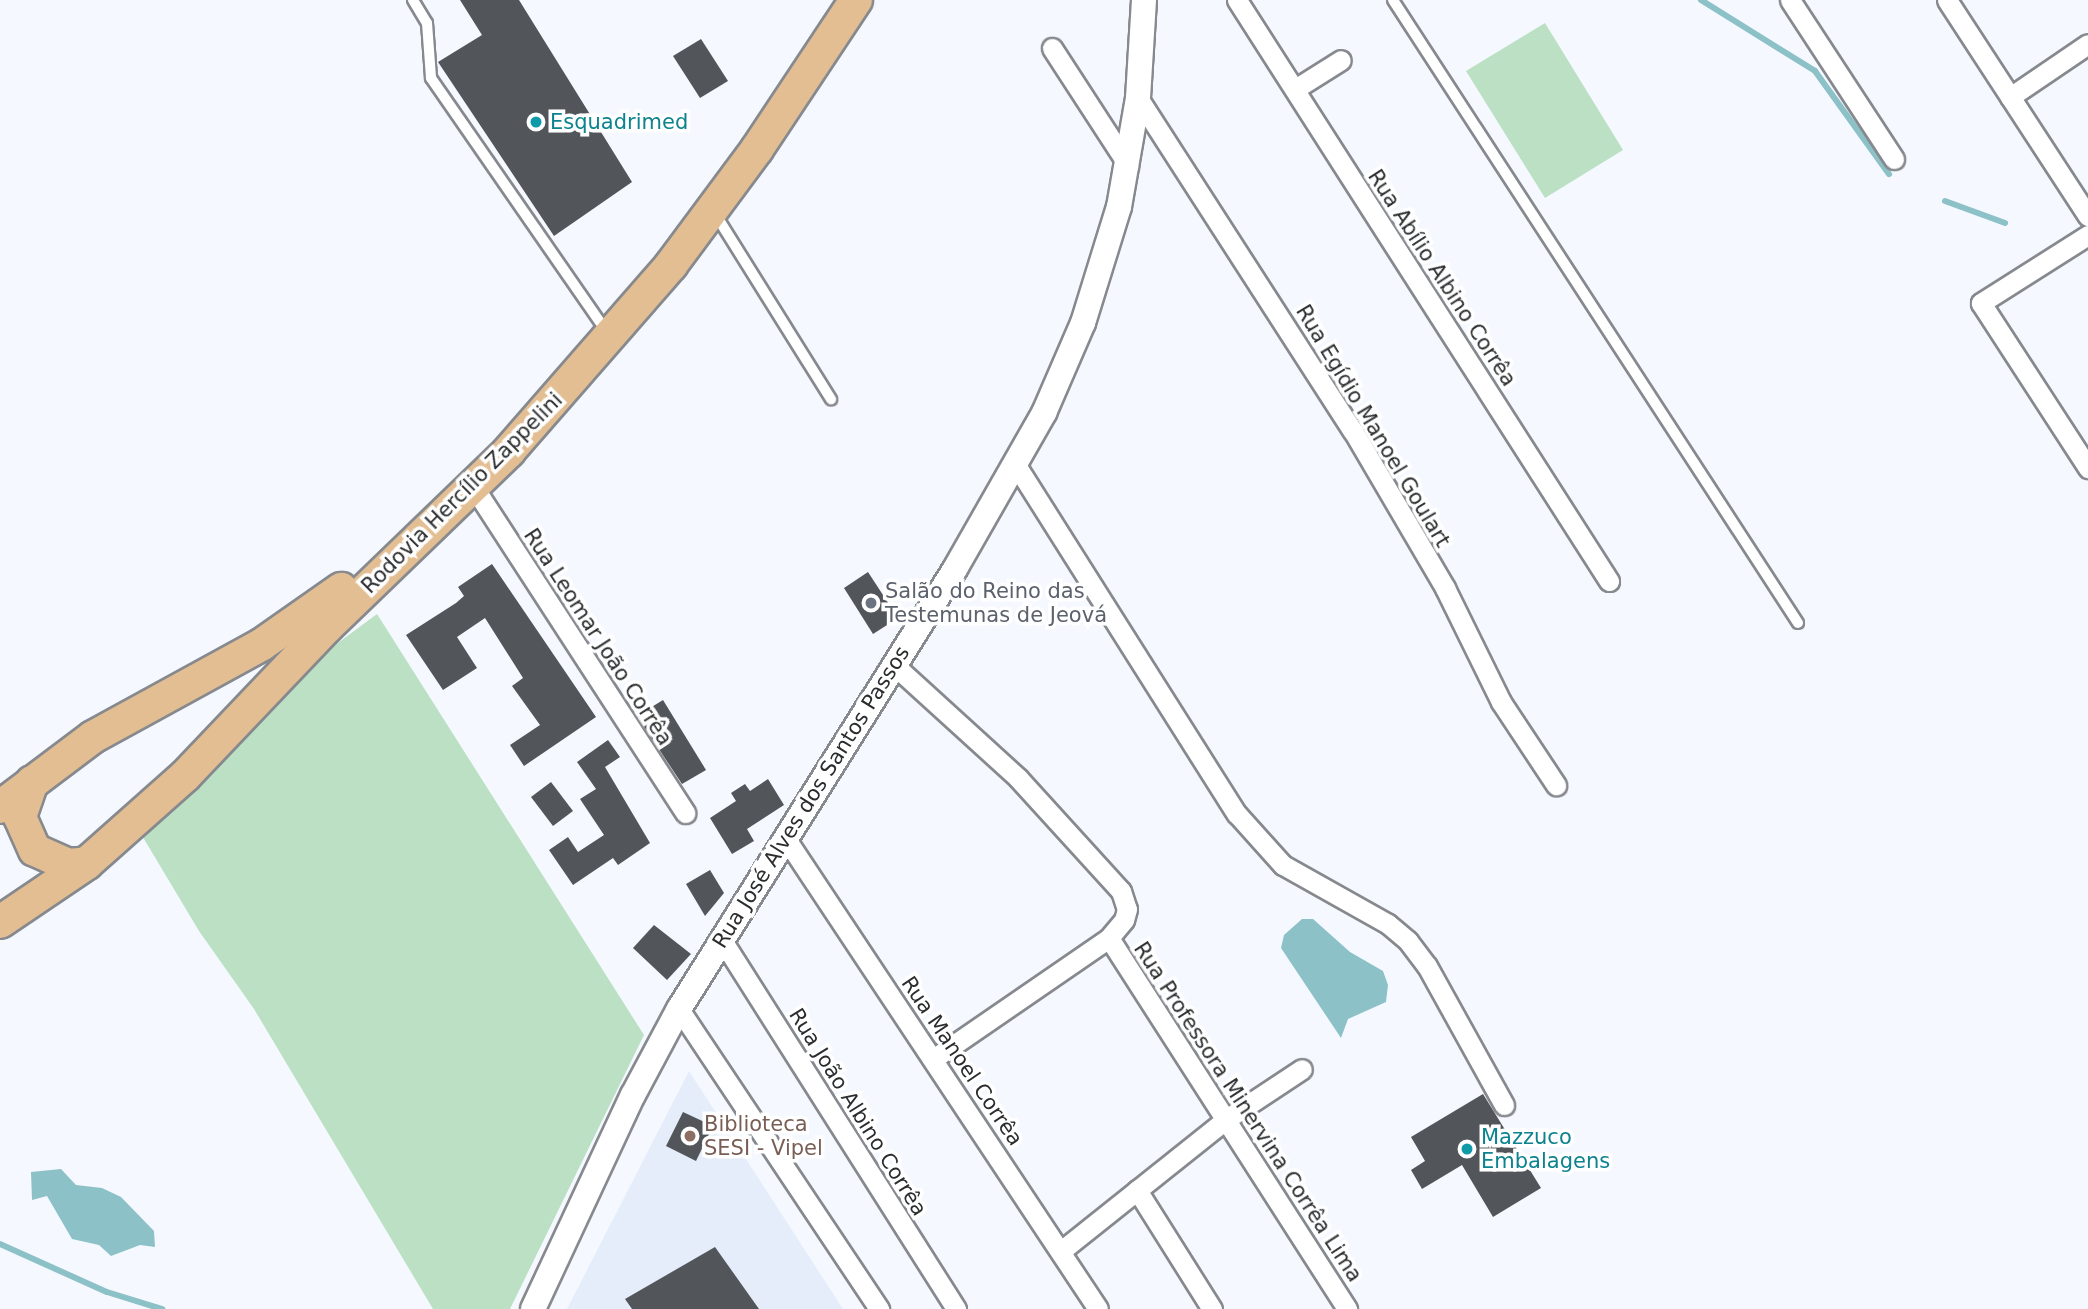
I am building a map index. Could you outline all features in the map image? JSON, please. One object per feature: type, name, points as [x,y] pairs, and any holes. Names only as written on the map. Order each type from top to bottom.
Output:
[{"type":"main road","name":"Rodovia Hercílio Zappelini","points":[[0,807],[93,737],[317,610],[464,472],[600,321],[744,132],[830,0]]},
{"type":"main road","name":"Rodovia Hercílio Zappelini","points":[[0,922],[87,863],[185,776],[327,627],[518,442],[628,317],[713,209],[856,0]]},
{"type":"main road","points":[[32,782],[20,817],[35,850],[69,865],[87,863]]},
{"type":"street","name":"Rua José Alves dos Santos Passos","points":[[533,1309],[633,1095],[679,1009],[1016,465],[1083,323],[1128,165],[1138,99],[1144,0]]},
{"type":"street","name":"Rua Abílio Albino Corrêa","points":[[1237,0],[1609,581]]},
{"type":"street","points":[[1790,0],[1895,159]]},
{"type":"street","points":[[1947,0],[2088,216]]},
{"type":"street","points":[[2010,97],[2088,44]]},
{"type":"street","points":[[1052,48],[1128,165]]},
{"type":"street","points":[[1295,89],[1341,60]]},
{"type":"street","name":"Rua Egídio Manoel Goulart","points":[[1138,99],[1353,431],[1446,588],[1501,702],[1556,785]]},
{"type":"street","points":[[2088,235],[1981,303],[2088,468]]},
{"type":"street","points":[[1016,465],[1237,814],[1283,865],[1388,924],[1408,941],[1427,966],[1504,1105]]},
{"type":"street","name":"Rua Leomar João Corrêa","points":[[472,486],[685,813]]},
{"type":"street","name":"Rua Professora Minervina Corrêa Lima","points":[[894,665],[1018,778],[1121,891],[1127,909],[1124,920],[1109,938],[1347,1309]]},
{"type":"street","name":"Rua Manoel Corrêa","points":[[786,839],[1098,1309]]},
{"type":"street","points":[[933,1059],[1109,938]]},
{"type":"street","name":"Rua João Albino Corrêa","points":[[722,940],[956,1309]]},
{"type":"street","points":[[679,1009],[879,1309]]},
{"type":"street","points":[[1061,1251],[1225,1120],[1302,1069]]},
{"type":"street","points":[[1138,1190],[1213,1309]]},
{"type":"lane","points":[[413,0],[427,23],[431,78],[600,321]]},
{"type":"lane","points":[[1393,0],[1798,623]]},
{"type":"lane","points":[[713,209],[831,399]]},
{"type":"shaded area","points":[[689,1071],[843,1309],[567,1309]]},
{"type":"green space","points":[[1545,23],[1623,150],[1545,198],[1466,71]]},
{"type":"green space","points":[[377,614],[644,1035],[510,1309],[433,1309],[254,1009],[199,931],[141,834],[162,821],[323,654]]},
{"type":"water","points":[[1302,919],[1313,919],[1350,952],[1383,971],[1388,985],[1386,1002],[1348,1019],[1341,1038],[1281,948],[1284,935]]},
{"type":"water","points":[[61,1169],[76,1185],[102,1188],[121,1197],[154,1231],[155,1247],[140,1245],[111,1256],[99,1245],[72,1239],[47,1196],[32,1200],[31,1172]]},
{"type":"building","name":"Esquadrimed","points":[[460,0],[519,0],[632,182],[554,236],[438,62],[482,35]]},
{"type":"building","points":[[701,39],[728,81],[700,98],[673,56]]},
{"type":"building","points":[[492,564],[596,717],[524,766],[510,745],[540,725],[512,686],[523,678],[485,618],[457,637],[477,668],[443,690],[406,635],[456,603],[464,596],[458,587]]},
{"type":"building","name":"Salão do Reino das Testemunas de Jeová","points":[[868,572],[898,618],[873,634],[844,588]]},
{"type":"building","points":[[663,700],[706,770],[682,784],[637,716]]},
{"type":"building","points":[[608,740],[620,757],[605,767],[650,843],[618,865],[613,858],[573,885],[549,850],[568,837],[578,852],[604,835],[580,799],[596,789],[577,762]]},
{"type":"building","points":[[768,779],[784,805],[747,829],[754,841],[732,854],[710,818],[736,801],[731,793],[745,784],[750,791]]},
{"type":"building","points":[[551,782],[573,811],[553,826],[531,797]]},
{"type":"building","points":[[710,870],[724,893],[705,916],[686,884]]},
{"type":"building","points":[[654,925],[691,954],[667,980],[633,948]]},
{"type":"building","name":"Mazzuco Embalagens","points":[[1483,1094],[1541,1188],[1493,1217],[1462,1165],[1422,1189],[1411,1170],[1425,1161],[1411,1137]]},
{"type":"building","name":"Biblioteca SESI - Vipel","points":[[683,1112],[713,1126],[696,1161],[666,1146]]},
{"type":"building","points":[[715,1247],[759,1309],[632,1309],[625,1299]]},
{"type":"waterway","points":[[1701,0],[1815,71],[1889,174]]},
{"type":"waterway","points":[[1945,201],[2005,223]]},
{"type":"waterway","points":[[0,1244],[107,1292],[162,1309]]},
{"type":"place","name":"Esquadrimed","points":[[536,122]]},
{"type":"place","name":"Salão do Reino das Testemunas de Jeová","points":[[871,603]]},
{"type":"place","name":"Biblioteca SESI - Vipel","points":[[690,1136]]},
{"type":"place","name":"Mazzuco Embalagens","points":[[1467,1149]]}]
